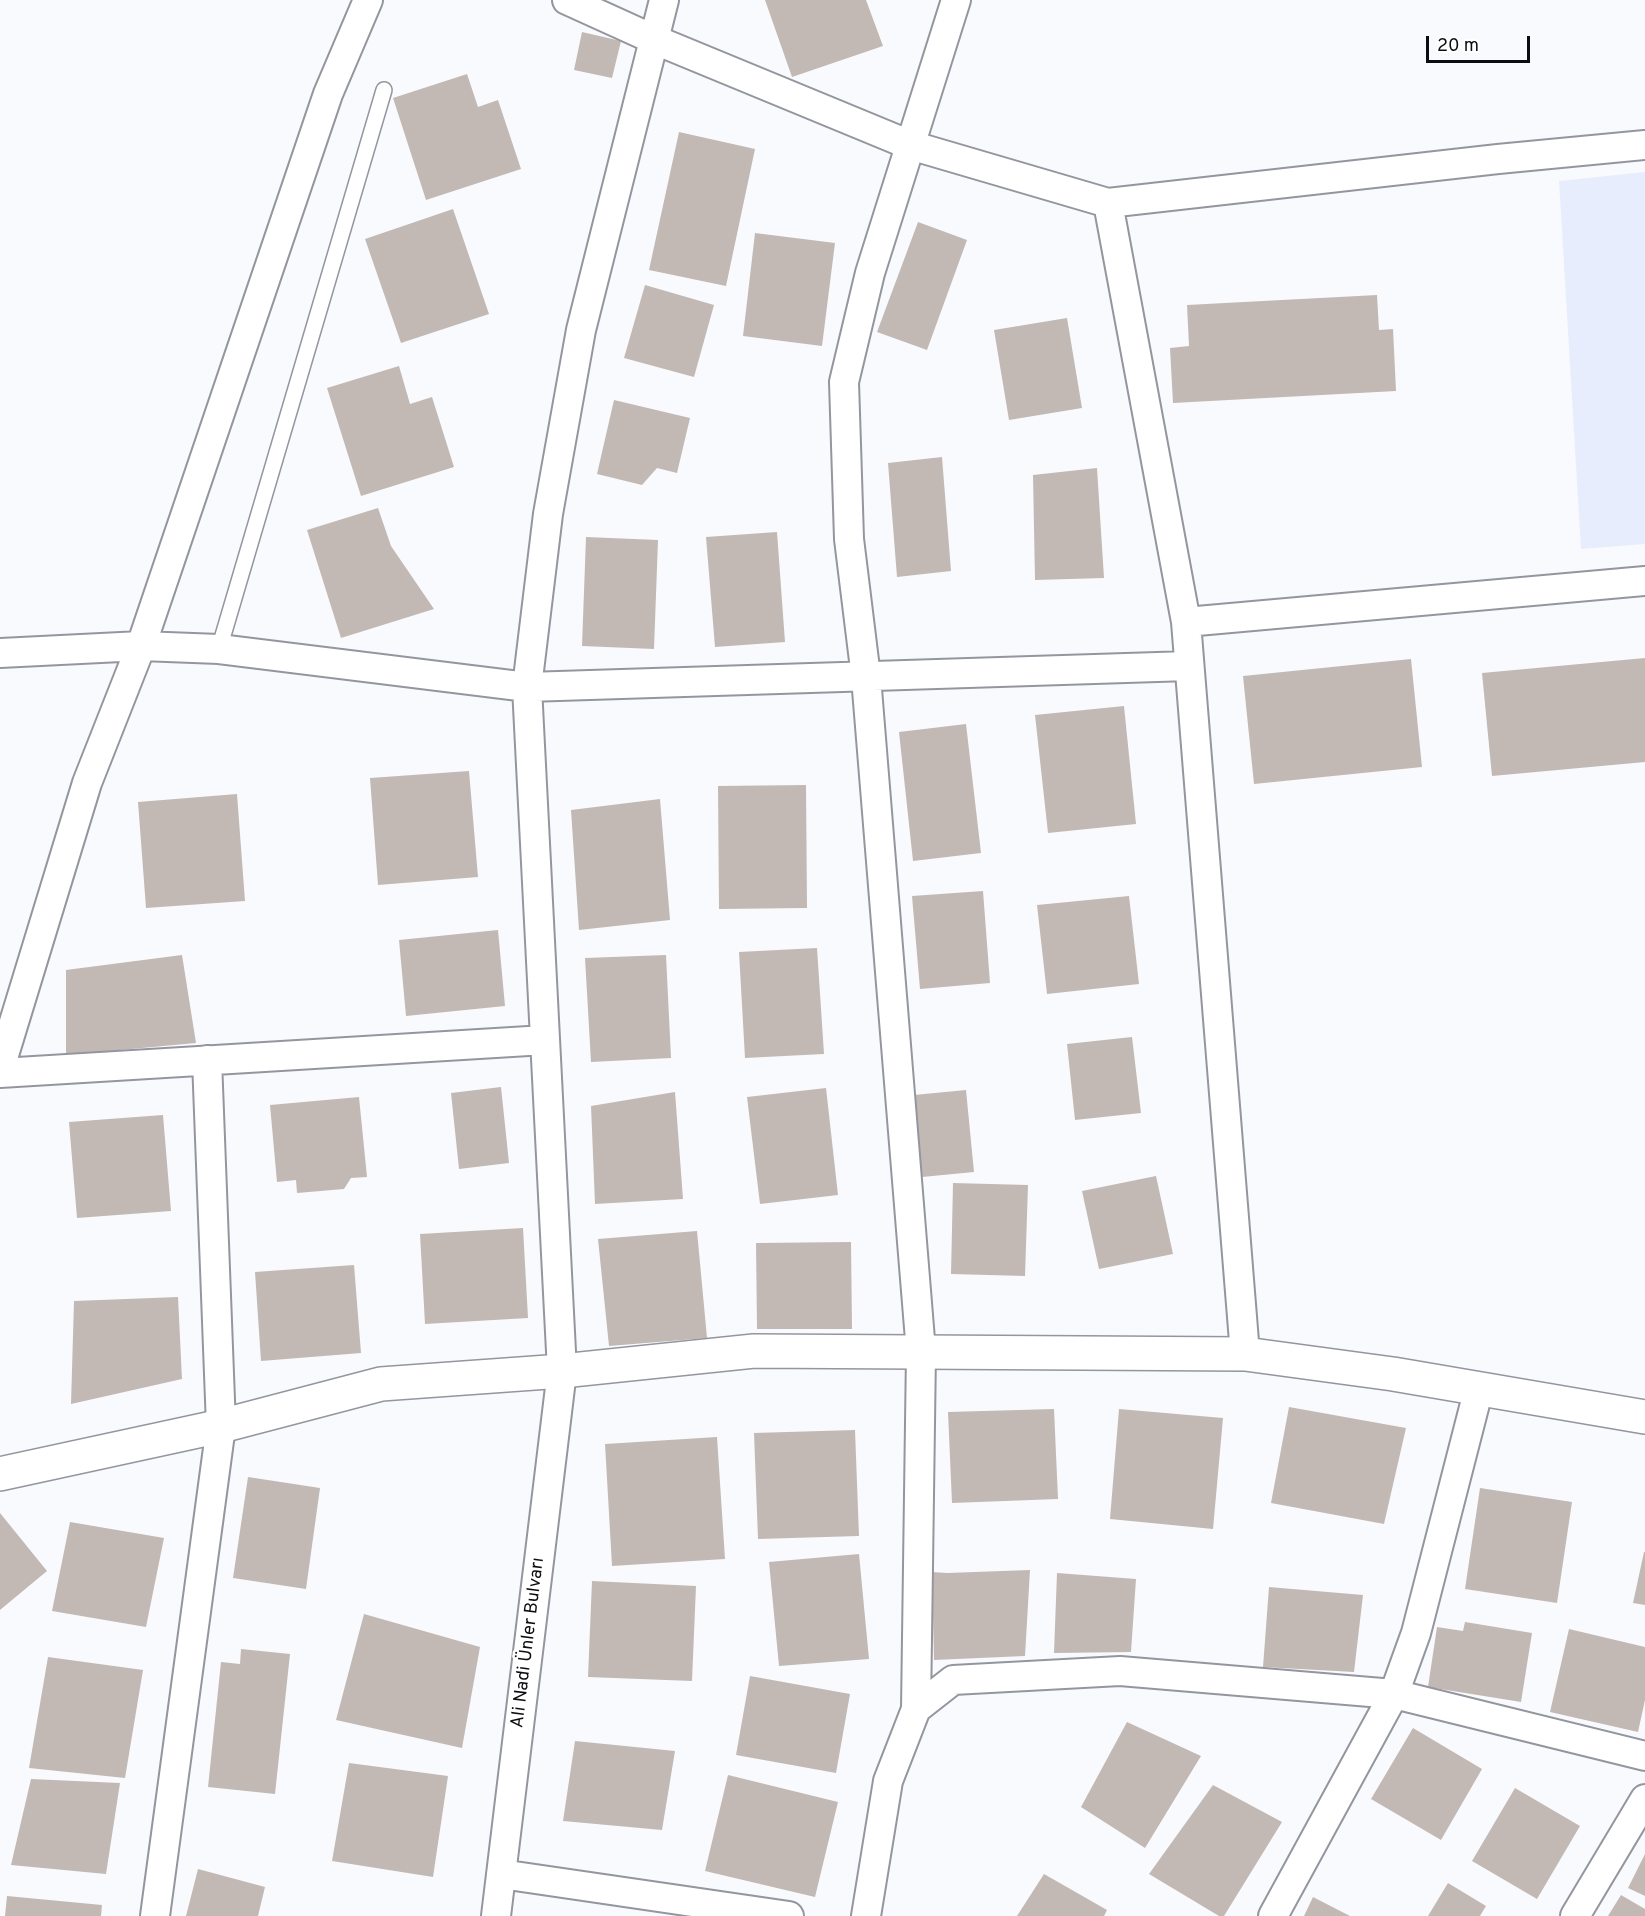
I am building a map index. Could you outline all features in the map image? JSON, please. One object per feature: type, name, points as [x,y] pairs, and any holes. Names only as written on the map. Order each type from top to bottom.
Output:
[{"type":"street","points":[[368,0],[327,94],[141,646],[87,783],[0,1070],[545,1040]]},
{"type":"street","points":[[567,0],[653,39],[910,145],[1108,203],[1498,159],[1645,145]]},
{"type":"street","name":"Ali Nadi Ünler Bulvarı","points":[[495,1916],[562,1371],[528,687],[548,514],[581,330],[664,0]]},
{"type":"street","points":[[866,1916],[888,1781],[916,1709],[921,1352],[866,676],[849,539],[844,382],[870,273],[956,0]]},
{"type":"street","points":[[1108,203],[1186,622],[1245,1354]]},
{"type":"street","points":[[1186,622],[1645,581]]},
{"type":"street","points":[[0,653],[141,646],[219,649],[528,687],[1189,666]]},
{"type":"street","points":[[155,1916],[221,1426],[207,1060]]},
{"type":"street","points":[[0,1474],[221,1426],[381,1384],[562,1371],[754,1351],[1245,1354],[1393,1374],[1645,1417]]},
{"type":"street","points":[[1273,1916],[1394,1694],[1416,1633],[1479,1388]]},
{"type":"street","points":[[916,1709],[953,1680],[1120,1671],[1394,1694],[1645,1756]]},
{"type":"street","points":[[1575,1916],[1645,1799]]},
{"type":"street","points":[[501,1874],[789,1916]]},
{"type":"lane","points":[[219,649],[384,90]]},
{"type":"shaded area","points":[[1645,172],[1645,544],[1581,549],[1559,181]]},
{"type":"building","points":[[765,0],[866,0],[883,46],[792,77]]},
{"type":"building","points":[[582,32],[621,41],[612,78],[574,70]]},
{"type":"building","points":[[467,74],[478,107],[498,100],[521,169],[426,200],[393,98]]},
{"type":"building","points":[[679,132],[755,149],[726,286],[649,270]]},
{"type":"building","points":[[453,209],[489,314],[401,343],[365,239]]},
{"type":"building","points":[[918,222],[967,240],[927,350],[877,332]]},
{"type":"building","points":[[755,233],[835,243],[822,346],[743,336]]},
{"type":"building","points":[[645,285],[714,305],[694,377],[624,358]]},
{"type":"building","points":[[1377,295],[1379,330],[1393,329],[1396,391],[1173,403],[1170,348],[1189,346],[1187,305]]},
{"type":"building","points":[[1067,318],[1082,408],[1009,420],[994,330]]},
{"type":"building","points":[[399,366],[410,404],[432,397],[454,467],[361,496],[327,388]]},
{"type":"building","points":[[614,400],[690,418],[677,473],[657,468],[642,485],[597,474]]},
{"type":"building","points":[[942,457],[951,571],[897,577],[888,463]]},
{"type":"building","points":[[1097,468],[1104,578],[1035,580],[1033,475]]},
{"type":"building","points":[[378,508],[391,546],[434,609],[341,638],[307,530]]},
{"type":"building","points":[[777,532],[785,642],[715,647],[706,537]]},
{"type":"building","points":[[586,537],[658,540],[654,649],[582,646]]},
{"type":"building","points":[[1645,658],[1645,762],[1492,776],[1482,673]]},
{"type":"building","points":[[1411,659],[1422,767],[1254,784],[1243,676]]},
{"type":"building","points":[[1124,706],[1136,824],[1048,833],[1035,715]]},
{"type":"building","points":[[966,724],[981,853],[913,861],[899,732]]},
{"type":"building","points":[[469,771],[478,877],[378,885],[370,778]]},
{"type":"building","points":[[806,785],[807,908],[719,909],[718,786]]},
{"type":"building","points":[[237,794],[245,901],[146,908],[138,802]]},
{"type":"building","points":[[660,799],[670,920],[579,930],[571,810]]},
{"type":"building","points":[[983,891],[990,983],[920,989],[912,896]]},
{"type":"building","points":[[1129,896],[1139,984],[1047,994],[1037,905]]},
{"type":"building","points":[[498,930],[505,1006],[406,1016],[399,940]]},
{"type":"building","points":[[817,948],[824,1054],[745,1058],[739,952]]},
{"type":"building","points":[[182,955],[196,1043],[66,1055],[66,970]]},
{"type":"building","points":[[666,955],[671,1058],[591,1062],[585,958]]},
{"type":"building","points":[[1132,1037],[1141,1113],[1075,1120],[1067,1044]]},
{"type":"building","points":[[501,1087],[509,1163],[459,1169],[451,1093]]},
{"type":"building","points":[[826,1088],[838,1195],[760,1204],[747,1097]]},
{"type":"building","points":[[966,1090],[974,1172],[922,1177],[914,1095]]},
{"type":"building","points":[[675,1092],[683,1199],[595,1204],[591,1106]]},
{"type":"building","points":[[359,1097],[367,1177],[351,1178],[344,1189],[297,1193],[296,1180],[277,1182],[270,1105]]},
{"type":"building","points":[[163,1115],[171,1211],[77,1218],[69,1122]]},
{"type":"building","points":[[1156,1176],[1173,1254],[1099,1269],[1082,1191]]},
{"type":"building","points":[[953,1183],[1028,1185],[1025,1276],[951,1274]]},
{"type":"building","points":[[523,1228],[528,1318],[425,1324],[420,1234]]},
{"type":"building","points":[[697,1231],[707,1338],[609,1346],[598,1239]]},
{"type":"building","points":[[851,1242],[852,1329],[757,1329],[756,1243]]},
{"type":"building","points":[[354,1265],[361,1353],[261,1361],[255,1272]]},
{"type":"building","points":[[178,1297],[182,1379],[71,1404],[74,1301]]},
{"type":"building","points":[[1289,1407],[1406,1428],[1384,1524],[1271,1503]]},
{"type":"building","points":[[1054,1409],[1058,1499],[952,1503],[948,1412]]},
{"type":"building","points":[[1119,1409],[1223,1418],[1213,1529],[1110,1519]]},
{"type":"building","points":[[855,1430],[859,1536],[758,1539],[754,1433]]},
{"type":"building","points":[[717,1437],[725,1559],[612,1566],[605,1444]]},
{"type":"building","points":[[248,1477],[320,1488],[306,1589],[233,1578]]},
{"type":"building","points":[[1480,1488],[1572,1502],[1557,1603],[1465,1589]]},
{"type":"building","points":[[0,1513],[47,1571],[0,1610]]},
{"type":"building","points":[[70,1522],[164,1538],[146,1627],[52,1611]]},
{"type":"building","points":[[1645,1552],[1645,1605],[1633,1603]]},
{"type":"building","points":[[859,1554],[869,1659],[779,1666],[769,1562]]},
{"type":"building","points":[[1030,1570],[1025,1656],[934,1660],[932,1572]]},
{"type":"building","points":[[1057,1573],[1136,1579],[1131,1652],[1054,1653]]},
{"type":"building","points":[[592,1581],[696,1586],[692,1681],[588,1677]]},
{"type":"building","points":[[1269,1587],[1363,1595],[1354,1672],[1263,1667]]},
{"type":"building","points":[[364,1614],[480,1647],[462,1748],[336,1720]]},
{"type":"building","points":[[1465,1622],[1532,1633],[1521,1702],[1428,1687],[1437,1627],[1463,1631]]},
{"type":"building","points":[[1569,1629],[1645,1647],[1645,1700],[1638,1732],[1550,1712]]},
{"type":"building","points":[[241,1649],[290,1654],[275,1794],[208,1787],[221,1662],[240,1664]]},
{"type":"building","points":[[48,1657],[143,1670],[125,1778],[29,1768]]},
{"type":"building","points":[[750,1676],[850,1694],[836,1773],[736,1755]]},
{"type":"building","points":[[1127,1722],[1201,1756],[1145,1848],[1081,1807]]},
{"type":"building","points":[[1413,1728],[1482,1769],[1441,1840],[1371,1799]]},
{"type":"building","points":[[575,1741],[675,1751],[662,1830],[563,1821]]},
{"type":"building","points":[[349,1763],[448,1776],[433,1877],[332,1861]]},
{"type":"building","points":[[728,1775],[838,1802],[815,1897],[705,1871]]},
{"type":"building","points":[[31,1779],[120,1783],[106,1874],[11,1865]]},
{"type":"building","points":[[1213,1785],[1282,1822],[1224,1916],[1219,1916],[1149,1874]]},
{"type":"building","points":[[1515,1788],[1580,1826],[1537,1899],[1472,1861]]},
{"type":"building","points":[[1645,1854],[1645,1896],[1628,1888]]},
{"type":"building","points":[[198,1869],[265,1887],[258,1916],[186,1916]]},
{"type":"building","points":[[1044,1874],[1107,1910],[1104,1916],[1017,1916]]},
{"type":"building","points":[[1448,1883],[1486,1906],[1480,1916],[1428,1916]]},
{"type":"building","points":[[1621,1895],[1645,1909],[1645,1916],[1608,1916]]},
{"type":"building","points":[[7,1896],[102,1905],[101,1916],[5,1916]]},
{"type":"building","points":[[1313,1897],[1350,1916],[1304,1916]]}]
